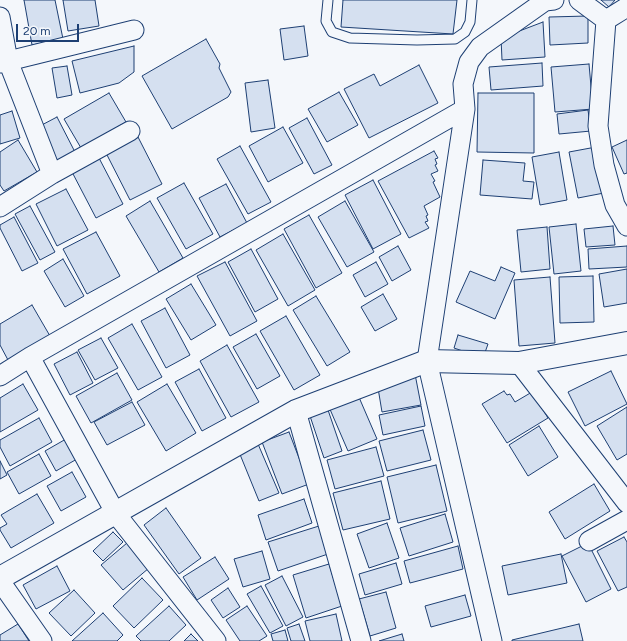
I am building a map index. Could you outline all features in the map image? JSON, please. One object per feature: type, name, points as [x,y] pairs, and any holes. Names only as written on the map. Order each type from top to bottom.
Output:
[{"type":"street","points":[[492,641],[427,362],[465,109],[463,84],[469,62],[480,47],[545,1],[554,0]]},
{"type":"street","points":[[579,0],[606,20]]},
{"type":"street","points":[[606,20],[627,7]]},
{"type":"street","points":[[0,17],[4,62],[52,174]]},
{"type":"street","points":[[606,20],[598,126],[604,165],[611,192],[615,205],[627,226]]},
{"type":"street","points":[[4,62],[134,30]]},
{"type":"street","points":[[0,376],[30,357],[465,109]]},
{"type":"street","points":[[0,207],[52,174],[130,131]]},
{"type":"street","points":[[42,641],[0,580],[296,411],[427,362],[518,363],[627,343]]},
{"type":"street","points":[[30,357],[116,514],[216,641]]},
{"type":"street","points":[[518,363],[627,504]]},
{"type":"street","points":[[296,411],[361,641]]},
{"type":"street","points":[[589,541],[627,520]]},
{"type":"lane","points":[[328,0],[326,21],[332,32],[350,38],[417,40],[455,39],[465,32],[470,22],[472,0]]},
{"type":"building","points":[[24,0],[55,0],[63,39],[32,45]]},
{"type":"building","points":[[63,0],[95,0],[99,26],[68,31]]},
{"type":"building","points":[[343,0],[457,0],[453,34],[341,27]]},
{"type":"building","points":[[601,0],[615,0],[609,7]]},
{"type":"building","points":[[588,16],[588,43],[550,45],[549,17]]},
{"type":"building","points":[[543,22],[545,57],[502,60],[501,38]]},
{"type":"building","points":[[304,26],[308,56],[284,60],[280,29]]},
{"type":"building","points":[[206,39],[220,64],[219,68],[231,92],[228,97],[172,129],[142,76]]},
{"type":"building","points":[[134,46],[134,72],[119,83],[80,93],[72,61]]},
{"type":"building","points":[[542,63],[543,86],[491,90],[489,67]]},
{"type":"building","points":[[589,64],[593,109],[555,112],[551,67]]},
{"type":"building","points":[[419,65],[438,103],[369,138],[344,89],[374,74],[380,86]]},
{"type":"building","points":[[67,66],[72,95],[57,98],[52,68]]},
{"type":"building","points":[[268,80],[275,128],[251,132],[245,83]]},
{"type":"building","points":[[339,92],[358,125],[327,142],[308,109]]},
{"type":"building","points":[[109,93],[126,122],[81,148],[64,119]]},
{"type":"building","points":[[478,93],[534,93],[534,153],[477,152]]},
{"type":"building","points":[[588,110],[591,131],[559,134],[557,114]]},
{"type":"building","points":[[12,111],[20,138],[0,144],[0,115]]},
{"type":"building","points":[[57,117],[76,154],[57,164],[38,127]]},
{"type":"building","points":[[307,118],[332,165],[314,174],[289,128]]},
{"type":"building","points":[[283,127],[303,163],[268,182],[249,146]]},
{"type":"building","points":[[138,137],[162,184],[130,200],[106,153]]},
{"type":"building","points":[[18,140],[37,172],[4,191],[0,185],[0,152]]},
{"type":"building","points":[[627,140],[627,173],[624,174],[612,147]]},
{"type":"building","points":[[240,146],[271,202],[248,214],[217,159]]},
{"type":"building","points":[[596,147],[604,193],[578,198],[569,152]]},
{"type":"building","points":[[434,151],[438,158],[435,159],[437,164],[435,165],[438,171],[431,174],[440,197],[424,206],[428,215],[426,216],[428,221],[425,222],[429,228],[409,238],[378,181]]},
{"type":"building","points":[[559,152],[567,200],[540,205],[532,157]]},
{"type":"building","points":[[99,158],[123,204],[96,218],[72,172]]},
{"type":"building","points":[[483,160],[525,163],[523,181],[534,182],[532,199],[480,195]]},
{"type":"building","points":[[373,180],[401,234],[373,249],[345,195]]},
{"type":"building","points":[[184,183],[213,234],[186,249],[157,198]]},
{"type":"building","points":[[226,184],[247,223],[220,237],[199,198]]},
{"type":"building","points":[[66,189],[88,230],[57,246],[36,204]]},
{"type":"building","points":[[150,201],[183,258],[159,272],[126,216]]},
{"type":"building","points":[[345,201],[374,252],[347,267],[318,217]]},
{"type":"building","points":[[30,206],[55,252],[40,260],[15,214]]},
{"type":"building","points":[[309,215],[342,273],[316,288],[284,229]]},
{"type":"building","points":[[14,217],[38,263],[22,271],[0,228],[0,225]]},
{"type":"building","points":[[576,224],[581,271],[554,274],[549,227]]},
{"type":"building","points":[[613,226],[615,245],[586,247],[584,229]]},
{"type":"building","points":[[547,227],[550,269],[521,272],[517,230]]},
{"type":"building","points":[[96,232],[120,276],[87,294],[63,249]]},
{"type":"building","points":[[283,234],[315,290],[288,306],[256,250]]},
{"type":"building","points":[[398,246],[411,270],[392,281],[379,257]]},
{"type":"building","points":[[627,246],[627,267],[589,269],[588,249]]},
{"type":"building","points":[[251,249],[278,299],[255,312],[228,262]]},
{"type":"building","points":[[63,259],[84,296],[65,307],[44,271]]},
{"type":"building","points":[[225,262],[257,321],[230,336],[197,276]]},
{"type":"building","points":[[376,262],[388,284],[365,297],[353,275]]},
{"type":"building","points":[[501,267],[515,273],[495,319],[456,302],[470,271],[495,281]]},
{"type":"building","points":[[627,269],[627,303],[604,307],[599,274]]},
{"type":"building","points":[[593,276],[594,322],[560,323],[559,277]]},
{"type":"building","points":[[550,277],[555,343],[519,346],[514,280]]},
{"type":"building","points":[[191,284],[216,325],[191,340],[166,299]]},
{"type":"building","points":[[383,294],[397,319],[375,331],[361,307]]},
{"type":"building","points":[[316,296],[350,352],[327,366],[293,310]]},
{"type":"building","points":[[32,305],[50,336],[8,360],[0,345],[0,324]]},
{"type":"building","points":[[165,308],[190,355],[166,368],[141,321]]},
{"type":"building","points":[[286,316],[320,375],[294,390],[260,331]]},
{"type":"building","points":[[132,324],[162,377],[138,390],[108,338]]},
{"type":"building","points":[[256,334],[280,376],[257,389],[233,347]]},
{"type":"building","points":[[458,335],[488,344],[483,358],[454,348]]},
{"type":"building","points":[[101,338],[118,368],[95,380],[78,350]]},
{"type":"building","points":[[227,345],[259,402],[231,417],[200,361]]},
{"type":"building","points":[[77,352],[93,383],[70,395],[54,364]]},
{"type":"building","points":[[199,369],[226,418],[202,431],[175,382]]},
{"type":"building","points":[[611,371],[627,404],[585,426],[568,392]]},
{"type":"building","points":[[117,373],[132,400],[91,423],[76,396]]},
{"type":"building","points":[[415,374],[421,405],[382,412],[377,382]]},
{"type":"building","points":[[23,384],[38,410],[0,432],[0,398]]},
{"type":"building","points":[[167,384],[196,433],[166,451],[137,402]]},
{"type":"building","points":[[504,391],[507,395],[510,394],[515,402],[532,392],[548,418],[507,443],[482,404]]},
{"type":"building","points":[[358,395],[377,439],[348,451],[329,407]]},
{"type":"building","points":[[132,402],[145,425],[107,445],[94,422]]},
{"type":"building","points":[[421,406],[425,426],[383,435],[379,415]]},
{"type":"building","points":[[327,407],[342,451],[324,458],[309,413]]},
{"type":"building","points":[[627,407],[627,454],[617,460],[597,426]]},
{"type":"building","points":[[39,418],[52,442],[10,466],[0,447],[0,440]]},
{"type":"building","points":[[539,426],[558,457],[528,476],[509,445]]},
{"type":"building","points":[[423,430],[431,460],[387,471],[379,441]]},
{"type":"building","points":[[289,432],[309,484],[282,494],[262,442]]},
{"type":"building","points":[[66,439],[77,459],[56,471],[45,451]]},
{"type":"building","points":[[258,444],[279,493],[259,501],[239,452]]},
{"type":"building","points":[[376,447],[384,476],[335,489],[327,460]]},
{"type":"building","points":[[39,454],[51,476],[19,494],[7,472]]},
{"type":"building","points":[[0,461],[7,475],[0,479]]},
{"type":"building","points":[[436,465],[447,511],[398,523],[387,477]]},
{"type":"building","points":[[72,472],[86,497],[61,511],[47,486]]},
{"type":"building","points":[[381,481],[390,519],[343,530],[333,493]]},
{"type":"building","points":[[594,484],[610,511],[565,539],[549,512]]},
{"type":"building","points":[[37,494],[54,523],[11,548],[0,530],[0,528],[7,524],[1,515]]},
{"type":"building","points":[[304,499],[312,523],[266,540],[258,515]]},
{"type":"building","points":[[166,508],[201,558],[179,574],[144,525]]},
{"type":"building","points":[[445,514],[453,542],[409,556],[400,528]]},
{"type":"building","points":[[387,523],[399,558],[369,568],[357,534]]},
{"type":"building","points":[[319,526],[328,554],[278,571],[268,542]]},
{"type":"building","points":[[113,532],[123,542],[103,561],[93,551]]},
{"type":"building","points":[[624,537],[627,542],[627,587],[618,591],[597,551]]},
{"type":"building","points":[[127,543],[149,568],[123,590],[101,565]]},
{"type":"building","points":[[588,543],[611,589],[586,602],[562,556]]},
{"type":"building","points":[[458,546],[463,569],[410,583],[404,561]]},
{"type":"building","points":[[262,551],[270,579],[243,587],[234,559]]},
{"type":"building","points":[[561,554],[567,583],[508,595],[502,566]]},
{"type":"building","points":[[215,557],[229,579],[197,600],[183,577]]},
{"type":"building","points":[[396,563],[402,584],[365,595],[359,574]]},
{"type":"building","points":[[329,564],[342,606],[306,618],[293,575]]},
{"type":"building","points":[[57,566],[70,591],[36,609],[23,585]]},
{"type":"building","points":[[282,576],[303,617],[286,626],[265,585]]},
{"type":"building","points":[[142,578],[163,600],[134,628],[113,606]]},
{"type":"building","points":[[261,586],[283,626],[270,633],[247,594]]},
{"type":"building","points":[[228,588],[240,607],[223,618],[211,600]]},
{"type":"building","points":[[74,590],[95,613],[71,636],[49,613]]},
{"type":"building","points":[[386,592],[396,628],[370,636],[359,599]]},
{"type":"building","points":[[465,595],[471,616],[431,627],[425,606]]},
{"type":"building","points":[[169,606],[186,625],[169,641],[141,641],[136,636]]},
{"type":"building","points":[[247,606],[267,636],[259,641],[240,641],[226,620]]},
{"type":"building","points":[[103,613],[123,635],[117,641],[72,641]]},
{"type":"building","points":[[336,614],[342,641],[310,641],[305,621]]},
{"type":"building","points":[[18,624],[29,641],[0,641],[0,635]]},
{"type":"building","points":[[299,624],[305,641],[291,641],[287,628]]},
{"type":"building","points":[[579,624],[583,641],[512,641],[512,640]]},
{"type":"building","points":[[285,630],[288,641],[273,641],[271,634]]},
{"type":"building","points":[[191,634],[198,641],[184,641]]},
{"type":"building","points":[[402,634],[404,641],[379,641]]}]
